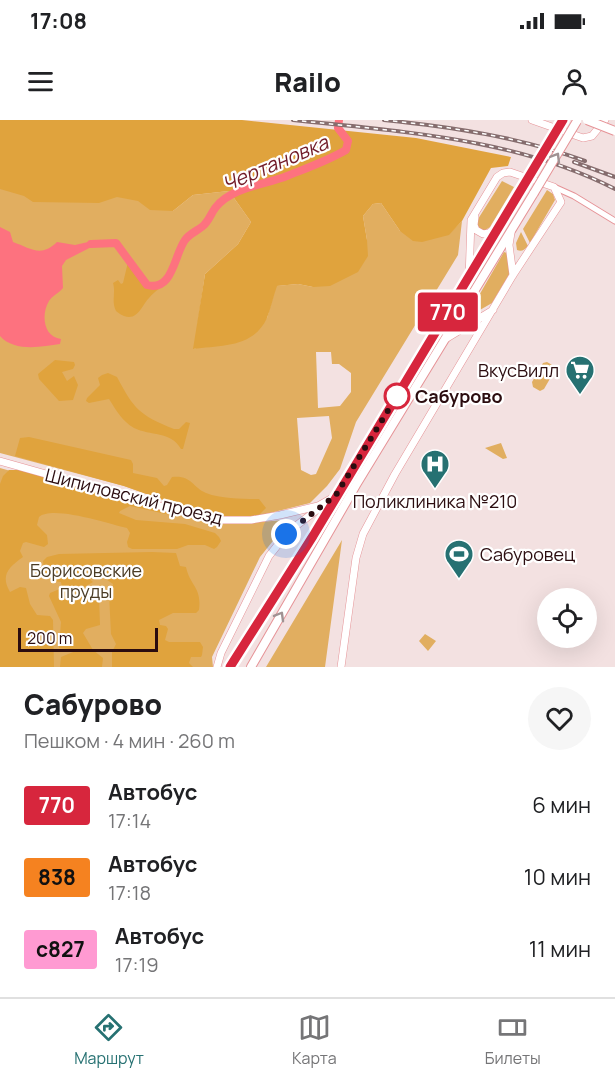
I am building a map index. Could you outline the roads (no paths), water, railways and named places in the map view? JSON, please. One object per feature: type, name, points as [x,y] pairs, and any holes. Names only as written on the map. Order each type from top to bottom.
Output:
[{"type":"main road","points":[[534,120],[549,128],[578,137],[588,138],[605,120],[615,131]]},
{"type":"main road","points":[[230,667],[469,279],[563,120]]},
{"type":"main road","points":[[587,120],[615,131]]},
{"type":"main road","points":[[251,667],[356,485],[577,121]]},
{"type":"main road","points":[[341,667],[357,558],[363,534],[395,474],[513,275],[561,202],[554,187],[521,175],[503,173],[497,177],[471,220],[469,279]]},
{"type":"main road","points":[[476,213],[474,225],[476,230],[483,234],[489,233],[503,222]]},
{"type":"main road","points":[[511,230],[509,245],[513,275]]},
{"type":"main road","points":[[509,245],[516,254],[529,253]]},
{"type":"main road","points":[[447,338],[494,310]]},
{"type":"main road","points":[[465,326],[473,329],[477,338]]},
{"type":"main road","name":"Шипиловский проезд","points":[[0,461],[204,517],[236,521],[280,515],[333,498]]},
{"type":"main road","points":[[218,667],[221,653],[261,570],[277,545],[288,532],[333,498]]},
{"type":"main road","points":[[280,515],[291,520],[288,532]]},
{"type":"street","points":[[554,187],[574,196],[615,221]]},
{"type":"waterway","name":"Чертановка","points":[[91,244],[116,243],[147,285],[156,286],[168,278],[185,240],[205,224],[223,200],[239,191],[287,176],[346,150],[348,141],[338,128],[339,120]]},
{"type":"railway","points":[[293,120],[417,134],[498,148],[538,158],[615,189]]},
{"type":"railway","points":[[384,120],[511,139],[585,161]]},
{"type":"railway","points":[[574,162],[615,177]]},
{"type":"place","name":"Сабурово","points":[[397,396]]},
{"type":"place","name":"ВкусВилл","points":[[580,396]]},
{"type":"place","name":"Поликлиника №210","points":[[435,490]]},
{"type":"place","name":"Сабуровец","points":[[459,580]]},
{"type":"park label","name":"Борисовские пруды","points":[[86,580]]}]
